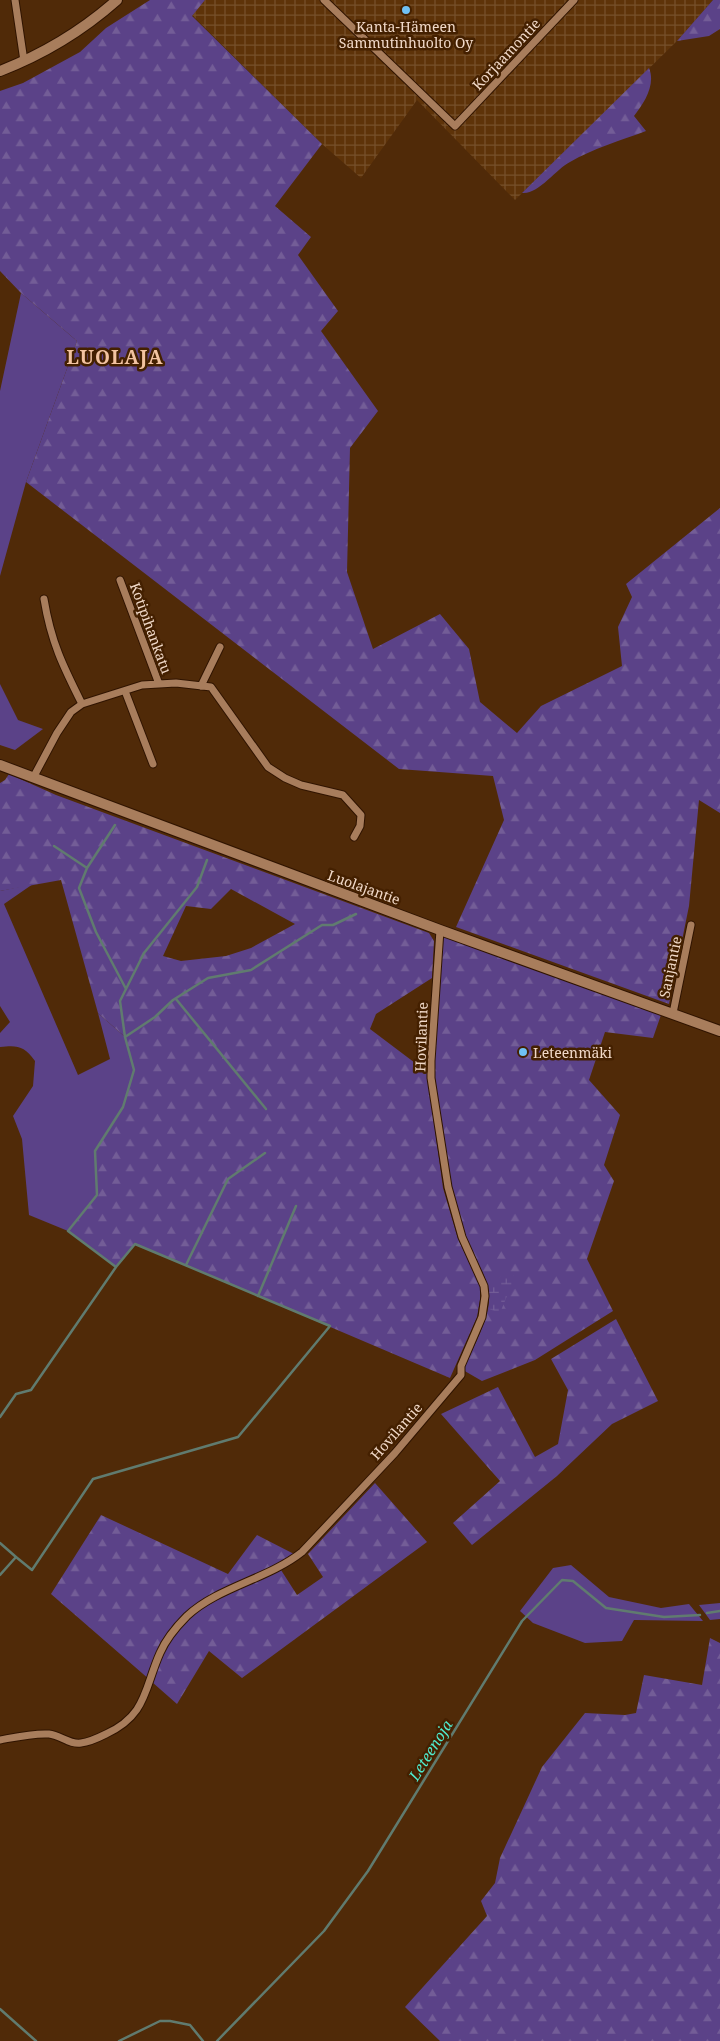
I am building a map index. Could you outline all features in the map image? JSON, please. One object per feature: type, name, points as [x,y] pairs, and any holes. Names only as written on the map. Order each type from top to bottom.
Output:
[{"type":"main road","points":[[0,70],[24,62],[71,36],[99,17],[118,0]]},
{"type":"main road","name":"Luolajantie","points":[[0,765],[440,930],[720,1031]]},
{"type":"street","points":[[15,0],[24,62]]},
{"type":"street","name":"Korjaamontie","points":[[324,0],[455,126],[574,0]]},
{"type":"street","name":"Kotipihankatu","points":[[120,580],[159,684]]},
{"type":"street","points":[[44,599],[48,624],[57,653],[82,704]]},
{"type":"street","points":[[201,686],[220,647]]},
{"type":"street","points":[[33,778],[57,733],[71,712],[82,704],[142,685],[176,684],[211,687],[268,767],[285,778],[301,785],[343,795],[355,806],[361,815],[360,826],[354,837]]},
{"type":"street","points":[[125,691],[153,764]]},
{"type":"street","name":"Sanjantie","points":[[673,1013],[691,925]]},
{"type":"street","name":"Hovilantie","points":[[0,1740],[34,1734],[51,1734],[79,1744],[114,1730],[133,1716],[143,1701],[160,1652],[177,1627],[206,1601],[256,1579],[291,1561],[302,1552],[395,1453],[461,1375],[461,1366],[482,1317],[485,1296],[484,1286],[462,1237],[448,1187],[432,1078],[430,1061],[440,930]]},
{"type":"shaded area","points":[[205,0],[713,0],[677,41],[515,200],[417,100],[361,178],[322,144],[192,15]]},
{"type":"green space","points":[[150,0],[205,0],[192,16],[322,144],[275,206],[311,237],[298,255],[338,311],[321,331],[378,411],[350,448],[347,572],[373,649],[440,614],[469,649],[480,702],[517,733],[541,706],[622,666],[618,627],[632,597],[626,584],[720,508],[720,813],[699,800],[689,906],[669,1004],[456,927],[504,820],[493,776],[399,769],[26,482],[77,341],[21,293],[0,271],[0,91],[23,83],[80,52],[106,28]]},
{"type":"green space","points":[[713,0],[720,0],[720,29],[709,36],[677,41]]},
{"type":"green space","points":[[649,68],[651,81],[648,94],[634,116],[646,131],[579,157],[565,165],[541,186],[528,193],[522,193]]},
{"type":"green space","points":[[21,293],[77,341],[26,482],[0,576],[0,391]]},
{"type":"green space","points":[[0,684],[18,720],[43,729],[15,750],[0,745]]},
{"type":"green space","points":[[9,774],[56,795],[429,933],[434,941],[432,978],[376,1014],[370,1029],[427,1072],[443,1188],[458,1239],[480,1285],[477,1317],[450,1378],[135,1244],[116,1267],[68,1231],[97,1195],[95,1151],[123,1107],[134,1070],[125,1037],[98,1013],[61,880],[0,891],[0,783]],"holes":[[[231,889],[295,924],[251,948],[226,956],[181,961],[163,956],[186,906],[211,909]]]},
{"type":"green space","points":[[33,884],[4,904],[78,1075],[110,1059],[98,1013],[125,1037],[134,1070],[123,1107],[95,1151],[97,1195],[68,1231],[29,1215],[22,1139],[13,1116],[33,1086],[35,1061],[24,1049],[12,1046],[0,1047],[0,1033],[10,1022],[0,1006],[0,891]]},
{"type":"green space","points":[[443,936],[662,1012],[653,1038],[605,1032],[589,1080],[620,1115],[604,1165],[614,1181],[587,1259],[613,1311],[535,1360],[482,1381],[463,1370],[484,1323],[489,1303],[488,1287],[482,1270],[466,1240],[457,1211],[443,1146],[433,1059]]},
{"type":"green space","points":[[512,1274],[516,1278],[516,1285],[509,1291],[500,1313],[489,1309],[489,1292],[501,1276]]},
{"type":"green space","points":[[616,1319],[658,1401],[612,1424],[557,1476],[472,1545],[453,1523],[500,1481],[441,1414],[498,1387],[535,1457],[558,1444],[568,1390],[551,1359]]},
{"type":"green space","points":[[375,1483],[427,1542],[242,1678],[209,1651],[177,1704],[152,1682],[163,1652],[172,1636],[181,1625],[207,1606],[222,1597],[281,1570],[297,1595],[323,1577],[308,1554]]},
{"type":"green space","points":[[101,1515],[228,1574],[257,1535],[294,1554],[289,1560],[205,1600],[170,1632],[150,1680],[51,1594]]},
{"type":"green space","points":[[571,1565],[609,1597],[661,1608],[689,1604],[703,1621],[634,1620],[622,1641],[585,1643],[533,1623],[520,1611],[553,1568]]},
{"type":"green space","points":[[720,1603],[720,1619],[710,1620],[699,1605]]},
{"type":"green space","points":[[710,1638],[720,1643],[720,2041],[440,2041],[405,2007],[487,1916],[481,1901],[495,1883],[500,1858],[542,1767],[585,1713],[625,1715],[636,1713],[644,1675],[702,1685]]},
{"type":"waterway","points":[[87,868],[115,825]]},
{"type":"waterway","points":[[54,846],[87,868],[79,888],[96,932],[126,989]]},
{"type":"waterway","points":[[125,1037],[120,1001],[144,953],[197,887],[207,860]]},
{"type":"waterway","points":[[116,1267],[68,1231],[97,1195],[95,1151],[123,1107],[134,1070],[125,1037],[155,1017],[173,1000],[208,978],[251,970],[322,925],[333,925],[356,914]]},
{"type":"waterway","points":[[176,999],[266,1109]]},
{"type":"waterway","points":[[186,1265],[228,1179],[265,1153]]},
{"type":"waterway","points":[[258,1296],[296,1206]]},
{"type":"waterway","points":[[0,1417],[16,1394],[31,1390],[116,1267],[135,1244],[330,1326],[238,1437],[93,1479],[32,1570],[16,1557],[0,1575]]},
{"type":"waterway","points":[[0,1543],[16,1557]]},
{"type":"waterway","name":"Leteenoja","points":[[217,2041],[324,1931],[368,1871],[522,1621],[562,1580],[573,1581],[606,1608],[664,1617],[700,1615]]},
{"type":"waterway","name":"Leteenoja","points":[[707,1613],[720,1611]]},
{"type":"waterway","points":[[0,2009],[36,2041]]},
{"type":"waterway","name":"Leteenoja","points":[[119,2041],[160,2021],[190,2025],[203,2041]]},
{"type":"place","name":"Kanta-Hämeen Sammutinhuolto Oy","points":[[406,10]]},
{"type":"place","name":"Leteenmäki","points":[[523,1052]]},
{"type":"district","name":"LUOLAJA","points":[[115,357]]}]
